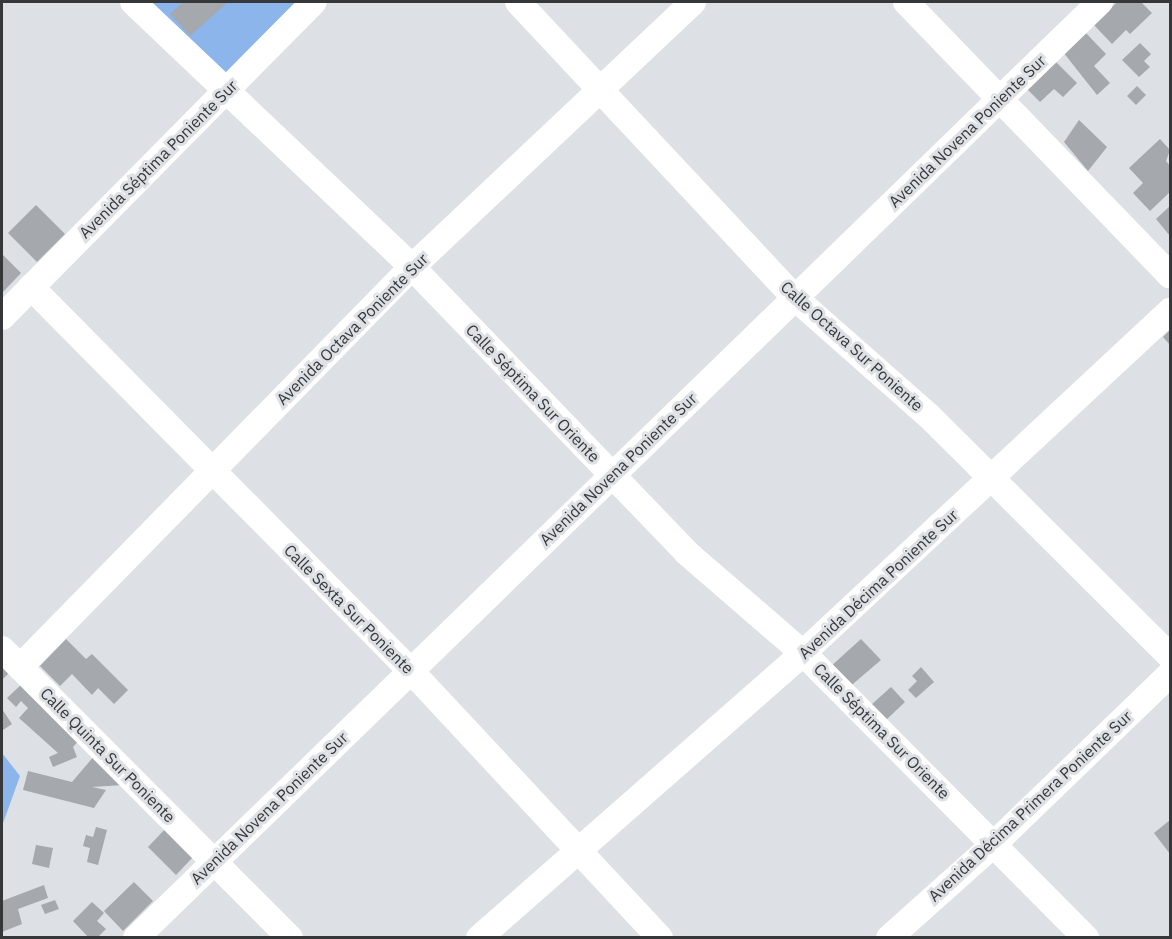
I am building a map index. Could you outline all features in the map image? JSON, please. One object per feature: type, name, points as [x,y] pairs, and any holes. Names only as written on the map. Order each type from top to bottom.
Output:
[{"type":"street","name":"Calle Séptima Sur Oriente","points":[[133,2],[412,267],[687,553],[803,653],[1086,938]]},
{"type":"street","name":"Avenida Séptima Poniente Sur","points":[[2,317],[314,2]]},
{"type":"street","name":"Calle Octava Sur Poniente","points":[[518,2],[602,87],[795,298],[930,416],[1170,656]]},
{"type":"street","name":"Avenida Octava Poniente Sur","points":[[20,667],[412,267],[693,2]]},
{"type":"street","points":[[906,2],[1170,275]]},
{"type":"street","name":"Avenida Novena Poniente Sur","points":[[136,938],[1100,2]]},
{"type":"street","name":"Calle Sexta Sur Poniente","points":[[31,287],[411,671],[660,938]]},
{"type":"street","name":"Avenida Décima Poniente Sur","points":[[479,938],[803,653],[1170,311]]},
{"type":"street","name":"Calle Quinta Sur Poniente","points":[[2,649],[215,860],[290,938]]},
{"type":"street","name":"Avenida Décima Primera Poniente Sur","points":[[889,938],[994,843],[1170,674]]},
{"type":"shaded area","points":[[149,2],[301,2],[225,77]]},
{"type":"shaded area","points":[[2,753],[20,776],[2,826]]},
{"type":"building","points":[[183,2],[228,2],[190,36],[170,14]]},
{"type":"building","points":[[1117,2],[1141,2],[1152,13],[1130,34],[1126,30],[1112,44],[1094,25]]},
{"type":"building","points":[[1084,31],[1106,54],[1094,66],[1110,83],[1097,95],[1063,52]]},
{"type":"building","points":[[1140,43],[1151,54],[1144,61],[1150,67],[1139,77],[1122,60]]},
{"type":"building","points":[[1050,56],[1077,83],[1063,97],[1054,89],[1040,102],[1022,84]]},
{"type":"building","points":[[1137,86],[1146,95],[1136,105],[1127,96]]},
{"type":"building","points":[[1079,120],[1107,147],[1088,171],[1064,142]]},
{"type":"building","points":[[1160,139],[1170,150],[1166,161],[1170,166],[1170,192],[1150,211],[1133,193],[1143,183],[1129,168]]},
{"type":"building","points":[[36,205],[65,234],[37,262],[8,233]]},
{"type":"building","points":[[1170,206],[1170,236],[1156,219]]},
{"type":"building","points":[[2,254],[21,273],[2,293]]},
{"type":"building","points":[[1170,330],[1170,345],[1163,337]]},
{"type":"building","points":[[66,639],[86,659],[92,654],[128,690],[114,704],[98,688],[92,695],[72,674],[60,686],[40,666]]},
{"type":"building","points":[[861,639],[881,660],[847,689],[829,668]]},
{"type":"building","points":[[2,665],[9,673],[2,680]]},
{"type":"building","points":[[921,667],[934,682],[916,698],[908,690],[917,681],[912,676]]},
{"type":"building","points":[[23,683],[81,738],[73,747],[77,757],[53,767],[49,757],[58,753],[19,718],[28,708],[21,701],[16,707],[7,698]]},
{"type":"building","points":[[891,687],[905,702],[885,721],[871,705]]},
{"type":"building","points":[[2,709],[12,724],[3,730],[2,728]]},
{"type":"building","points":[[95,755],[123,785],[92,787],[106,790],[94,808],[23,790],[28,771],[72,782]]},
{"type":"building","points":[[1170,820],[1170,854],[1154,833]]},
{"type":"building","points":[[96,827],[107,830],[98,865],[87,862],[90,848],[83,846],[86,835],[93,837]]},
{"type":"building","points":[[166,828],[194,856],[176,875],[148,847]]},
{"type":"building","points":[[36,845],[53,848],[49,868],[32,864]]},
{"type":"building","points":[[134,882],[153,901],[123,931],[104,911]]},
{"type":"building","points":[[44,885],[48,898],[18,909],[22,924],[2,932],[2,901]]},
{"type":"building","points":[[55,900],[59,909],[45,914],[41,905]]},
{"type":"building","points":[[92,902],[104,913],[97,921],[106,929],[97,938],[89,938],[73,921]]}]
